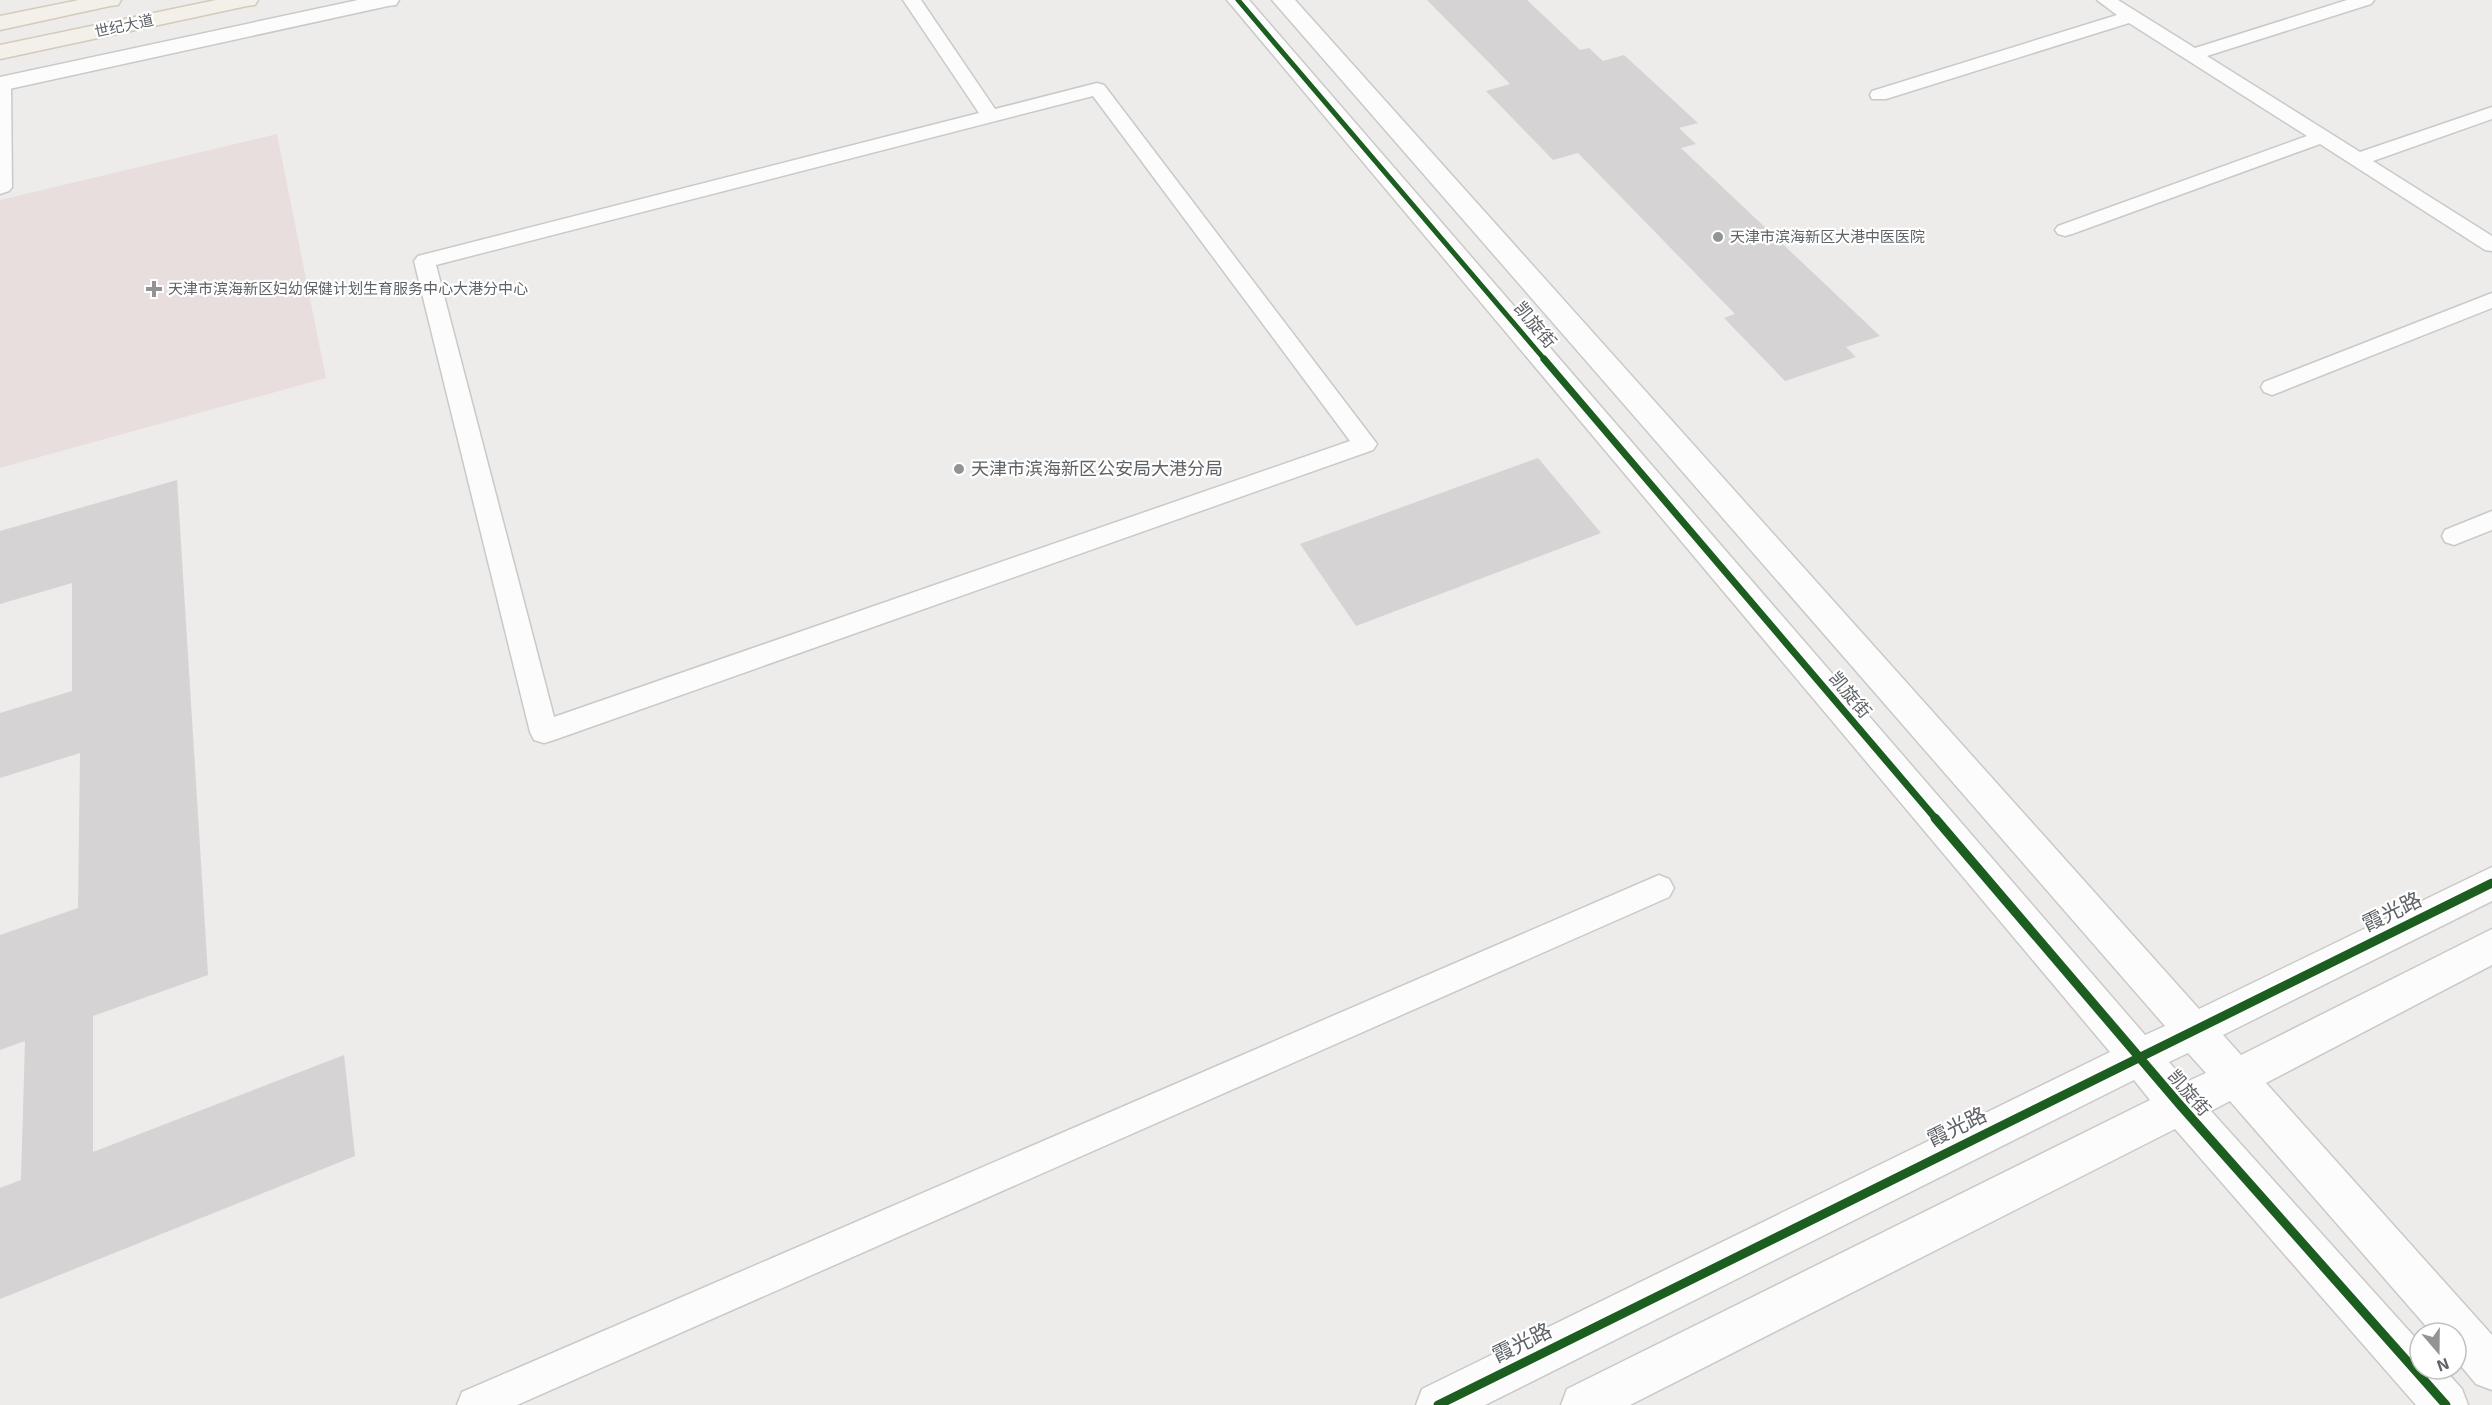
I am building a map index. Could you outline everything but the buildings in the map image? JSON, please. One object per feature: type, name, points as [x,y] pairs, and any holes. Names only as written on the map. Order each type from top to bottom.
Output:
[{"type":"main road","name":"世纪大道","points":[[0,23],[110,0]]},
{"type":"main road","name":"世纪大道","points":[[0,52],[247,0]]},
{"type":"street","points":[[1,84],[388,0]]},
{"type":"street","name":"凯旋街","points":[[1238,0],[2180,1105],[2446,1405]]},
{"type":"street","name":"凯旋街","points":[[1282,0],[2492,1368]]},
{"type":"street","name":"霞光路","points":[[1438,1405],[2193,1029],[2492,883]]},
{"type":"street","points":[[1583,1405],[2236,1078],[2492,946]]},
{"type":"lane","points":[[912,0],[991,117]]},
{"type":"lane","points":[[2106,0],[2492,246]]},
{"type":"lane","points":[[2193,55],[2366,0]]},
{"type":"lane","points":[[1879,95],[2132,16]]},
{"type":"lane","points":[[0,188],[2,187],[1,84]]},
{"type":"lane","points":[[1096,89],[1365,444],[544,732],[425,261],[991,117],[1096,89]]},
{"type":"lane","points":[[2357,160],[2492,113]]},
{"type":"lane","points":[[2065,230],[2322,137]]},
{"type":"lane","points":[[2272,387],[2492,300]]},
{"type":"lane","points":[[2454,536],[2492,520]]},
{"type":"lane","points":[[475,1405],[1659,888]]},
{"type":"shaded area","name":"天津市滨海新区妇幼保健计划生育服务中心大港分中心","points":[[277,134],[326,378],[0,468],[0,200]]},
{"type":"cycle path","points":[[1238,0],[2180,1105],[2446,1405]]},
{"type":"cycle path","points":[[1438,1405],[2492,883]]},
{"type":"place","name":"天津市滨海新区大港中医医院","points":[[1718,237]]},
{"type":"place","name":"天津市滨海新区妇幼保健计划生育服务中心大港分中心","points":[[154,289]]},
{"type":"place","name":"天津市滨海新区公安局大港分局","points":[[959,469]]}]
